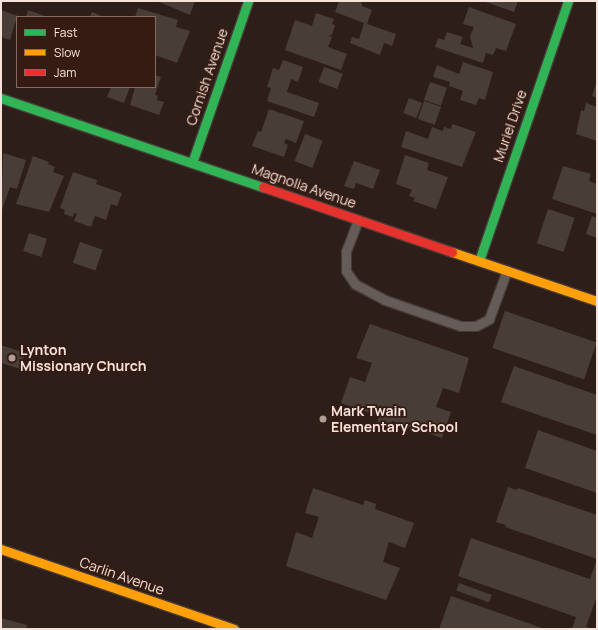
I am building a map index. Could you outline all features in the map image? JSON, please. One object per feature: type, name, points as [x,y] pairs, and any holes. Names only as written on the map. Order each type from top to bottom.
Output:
[{"type":"street","name":"Cornish Avenue","points":[[192,163],[248,1]]},
{"type":"street","name":"Muriel Drive","points":[[479,261],[568,1]]},
{"type":"street","name":"Magnolia Avenue","points":[[1,98],[597,301]]},
{"type":"street","name":"Carlin Avenue","points":[[1,549],[234,629]]},
{"type":"lane","points":[[358,220],[346,252],[346,271],[355,284],[385,300],[460,326],[476,326],[489,319],[507,270]]},
{"type":"building","points":[[157,1],[195,1],[190,15]]},
{"type":"building","points":[[339,1],[361,1],[362,6],[372,10],[367,24],[396,34],[392,46],[384,43],[380,55],[350,43],[352,37],[359,39],[364,23],[335,12]]},
{"type":"building","points":[[483,1],[518,1],[514,12]]},
{"type":"building","points":[[469,7],[516,24],[506,51],[496,48],[493,55],[486,53],[483,63],[435,47],[438,38],[444,40],[447,32],[463,37],[460,44],[473,48],[470,36],[474,27],[463,24]]},
{"type":"building","points":[[138,8],[178,20],[176,27],[190,31],[177,63],[156,55],[156,16],[135,16]]},
{"type":"building","points":[[1,10],[18,16],[16,16],[10,40],[1,37]]},
{"type":"building","points":[[28,10],[45,16],[26,16]]},
{"type":"building","points":[[92,12],[102,16],[90,16]]},
{"type":"building","points":[[316,13],[334,19],[332,24],[335,25],[332,35],[328,36],[332,37],[328,47],[347,54],[341,70],[285,50],[295,20],[312,26]]},
{"type":"building","points":[[283,60],[303,67],[298,82],[291,79],[287,92],[319,103],[314,117],[267,101],[271,88],[267,87],[273,68],[279,70]]},
{"type":"building","points":[[463,62],[493,72],[485,100],[479,98],[476,105],[460,100],[463,91],[449,86],[450,82],[433,77],[437,65],[459,74]]},
{"type":"building","points":[[324,67],[343,74],[337,89],[319,82]]},
{"type":"building","points":[[156,75],[161,77],[155,95],[158,96],[157,100],[164,102],[159,115],[130,105],[135,88],[156,88]]},
{"type":"building","points":[[597,81],[597,98],[592,96]]},
{"type":"building","points":[[430,82],[447,88],[441,106],[424,100]]},
{"type":"building","points":[[111,88],[130,88],[124,103],[107,97]]},
{"type":"building","points":[[409,98],[422,103],[416,118],[403,113]]},
{"type":"building","points":[[424,101],[441,107],[435,125],[418,119]]},
{"type":"building","points":[[586,103],[597,107],[597,141],[576,134],[581,110],[584,111]]},
{"type":"building","points":[[269,109],[304,121],[296,143],[286,139],[284,143],[288,145],[284,157],[252,146],[258,131],[261,132]]},
{"type":"building","points":[[452,124],[476,132],[462,167],[401,147],[406,131],[428,139],[432,127],[443,131],[444,127],[451,129]]},
{"type":"building","points":[[305,134],[323,141],[312,168],[295,161]]},
{"type":"building","points":[[3,153],[26,160],[17,189],[10,187],[1,213]]},
{"type":"building","points":[[405,155],[429,163],[427,170],[448,177],[436,209],[413,201],[415,198],[409,196],[412,190],[396,184]]},
{"type":"building","points":[[33,156],[49,162],[48,164],[55,167],[53,172],[64,176],[49,212],[16,204]]},
{"type":"building","points":[[354,161],[380,170],[373,189],[356,183],[354,189],[344,186]]},
{"type":"building","points":[[563,166],[591,174],[589,181],[597,184],[597,214],[552,199]]},
{"type":"building","points":[[73,172],[97,180],[96,184],[122,193],[117,206],[111,204],[106,220],[95,216],[91,227],[74,221],[77,214],[74,213],[73,217],[64,214],[65,210],[60,208]]},
{"type":"building","points":[[548,209],[575,218],[564,252],[537,243]]},
{"type":"building","points":[[592,216],[597,218],[597,238],[586,234]]},
{"type":"building","points":[[29,233],[47,239],[41,257],[23,251]]},
{"type":"building","points":[[80,242],[103,250],[96,271],[73,263]]},
{"type":"building","points":[[505,311],[597,343],[584,379],[492,348]]},
{"type":"building","points":[[370,324],[469,358],[459,393],[443,388],[436,407],[451,412],[442,438],[392,421],[390,426],[377,422],[379,416],[341,403],[350,377],[365,382],[372,363],[356,358]]},
{"type":"building","name":"Lynton Missionary Church","points":[[1,345],[25,353],[20,369],[1,363]]},
{"type":"building","points":[[514,366],[597,395],[597,435],[501,402]]},
{"type":"building","points":[[538,430],[597,451],[597,493],[525,468]]},
{"type":"building","points":[[508,487],[517,490],[518,488],[597,515],[597,559],[505,527],[506,525],[496,522]]},
{"type":"building","points":[[313,488],[363,505],[365,500],[376,504],[375,509],[414,523],[405,548],[389,542],[383,562],[400,568],[386,600],[286,566],[296,532],[312,538],[319,517],[305,513]]},
{"type":"building","points":[[471,538],[590,579],[597,559],[597,596],[586,627],[593,629],[572,629],[576,617],[458,576]]},
{"type":"building","points":[[459,583],[492,595],[489,602],[456,591]]},
{"type":"building","points":[[451,596],[545,629],[439,629]]},
{"type":"building","points":[[1,618],[27,625],[26,629],[1,629]]},
{"type":"traffic: fast","points":[[192,163],[248,1]]},
{"type":"traffic: fast","points":[[479,261],[568,1]]},
{"type":"traffic: fast","points":[[1,98],[263,187]]},
{"type":"traffic: slow","points":[[452,252],[597,301]]},
{"type":"traffic: slow","points":[[1,549],[234,629]]},
{"type":"traffic: jam","points":[[263,187],[452,252]]},
{"type":"place","name":"Lynton Missionary Church","points":[[12,358]]},
{"type":"place","name":"Mark Twain Elementary School","points":[[323,419]]}]
